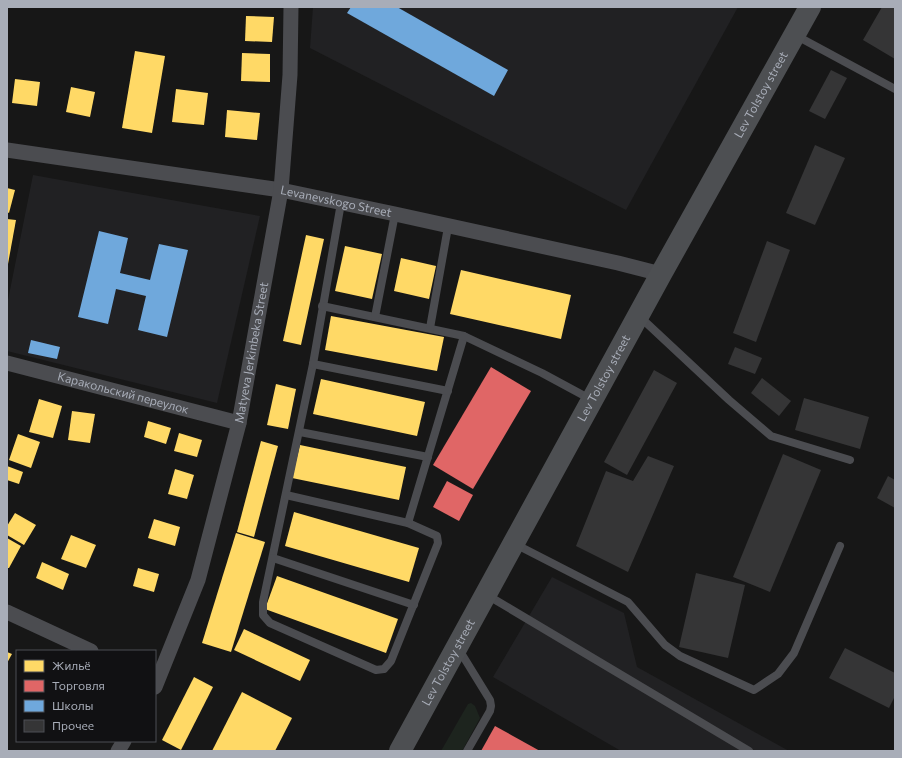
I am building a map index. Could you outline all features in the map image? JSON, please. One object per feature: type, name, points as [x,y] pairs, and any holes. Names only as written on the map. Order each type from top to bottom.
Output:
[{"type":"main road","name":"Lev Tolstoy street","points":[[400,751],[515,544],[661,274],[810,7]]},
{"type":"street","name":"Matyeva Jerkinbeka Street","points":[[156,683],[198,580],[238,423],[281,190],[290,75],[291,7]]},
{"type":"street","name":"Levanevskogo Street","points":[[7,150],[281,190],[618,263],[661,274]]},
{"type":"street","name":"Каракольский переулок","points":[[7,363],[238,423]]},
{"type":"street","points":[[7,612],[89,650]]},
{"type":"street","points":[[118,751],[123,742]]},
{"type":"lane","points":[[794,35],[895,89]]},
{"type":"lane","points":[[286,495],[408,523],[436,536],[438,543],[414,605],[391,661],[384,669],[376,670],[270,623],[263,615],[263,602],[273,558],[286,495],[300,432],[313,364],[341,202]]},
{"type":"lane","points":[[375,317],[395,214]]},
{"type":"lane","points":[[430,328],[448,226]]},
{"type":"lane","points":[[322,306],[464,336],[542,373],[592,400]]},
{"type":"lane","points":[[639,315],[729,400],[771,436],[850,460]]},
{"type":"lane","points":[[408,523],[464,336]]},
{"type":"lane","points":[[313,364],[448,391]]},
{"type":"lane","points":[[300,432],[428,457]]},
{"type":"lane","points":[[515,544],[628,602],[666,645],[680,656],[754,690],[778,674],[794,653],[840,546]]},
{"type":"lane","points":[[273,558],[414,605]]},
{"type":"lane","points":[[486,595],[749,751]]},
{"type":"lane","points":[[458,647],[490,700],[491,706],[490,711],[468,751]]},
{"type":"shaded area","points":[[313,7],[738,7],[626,210],[310,48]]},
{"type":"shaded area","points":[[33,175],[260,216],[217,403],[7,351],[7,305]]},
{"type":"shaded area","points":[[552,577],[624,613],[637,667],[789,751],[621,751],[493,677]]},
{"type":"shaded area","points":[[471,703],[475,706],[480,718],[462,751],[441,751],[468,704]]},
{"type":"building: Жильё","points":[[246,16],[274,17],[272,42],[245,41]]},
{"type":"building: Жильё","points":[[135,51],[165,56],[152,133],[122,128]]},
{"type":"building: Жильё","points":[[242,53],[270,54],[270,82],[241,81]]},
{"type":"building: Жильё","points":[[15,79],[40,82],[37,106],[12,103]]},
{"type":"building: Жильё","points":[[71,87],[95,92],[90,117],[66,112]]},
{"type":"building: Жильё","points":[[176,89],[208,93],[204,125],[172,122]]},
{"type":"building: Жильё","points":[[227,110],[260,113],[257,140],[225,137]]},
{"type":"building: Жильё","points":[[7,188],[15,190],[9,213],[7,212]]},
{"type":"building: Жильё","points":[[7,219],[16,220],[8,264],[7,264]]},
{"type":"building: Жильё","points":[[306,235],[324,239],[301,345],[283,341]]},
{"type":"building: Жильё","points":[[345,246],[382,254],[372,299],[335,291]]},
{"type":"building: Жильё","points":[[401,258],[436,266],[429,299],[394,291]]},
{"type":"building: Жильё","points":[[461,270],[571,295],[561,339],[450,314]]},
{"type":"building: Жильё","points":[[331,316],[444,337],[437,371],[325,350]]},
{"type":"building: Жильё","points":[[321,379],[425,402],[417,436],[313,414]]},
{"type":"building: Жильё","points":[[276,384],[296,389],[288,429],[267,425]]},
{"type":"building: Жильё","points":[[39,399],[62,406],[53,438],[29,432]]},
{"type":"building: Жильё","points":[[72,411],[95,414],[90,443],[68,440]]},
{"type":"building: Жильё","points":[[148,421],[171,428],[166,444],[144,437]]},
{"type":"building: Жильё","points":[[179,433],[202,440],[197,457],[174,451]]},
{"type":"building: Жильё","points":[[18,434],[40,442],[31,468],[9,460]]},
{"type":"building: Жильё","points":[[261,441],[278,446],[254,537],[237,532]]},
{"type":"building: Жильё","points":[[300,445],[406,467],[399,500],[292,478]]},
{"type":"building: Жильё","points":[[7,466],[23,472],[19,484],[7,480]]},
{"type":"building: Жильё","points":[[175,469],[194,475],[187,499],[168,494]]},
{"type":"building: Жильё","points":[[294,512],[419,548],[409,582],[285,546]]},
{"type":"building: Жильё","points":[[15,513],[36,525],[24,545],[7,535],[7,526]]},
{"type":"building: Жильё","points":[[154,519],[180,527],[175,546],[148,538]]},
{"type":"building: Жильё","points":[[236,533],[265,542],[231,652],[202,643]]},
{"type":"building: Жильё","points":[[71,535],[96,545],[86,568],[61,559]]},
{"type":"building: Жильё","points":[[7,538],[21,546],[9,568],[7,568]]},
{"type":"building: Жильё","points":[[42,562],[69,574],[63,590],[36,578]]},
{"type":"building: Жильё","points":[[138,568],[159,574],[154,592],[133,586]]},
{"type":"building: Жильё","points":[[277,576],[398,619],[386,653],[265,609]]},
{"type":"building: Жильё","points":[[244,629],[310,660],[300,681],[234,650]]},
{"type":"building: Жильё","points":[[7,652],[12,654],[7,663]]},
{"type":"building: Жильё","points":[[194,677],[213,687],[181,750],[162,740]]},
{"type":"building: Жильё","points":[[242,692],[292,718],[275,751],[212,751]]},
{"type":"building: Торговля","points":[[491,367],[531,391],[473,489],[433,465]]},
{"type":"building: Торговля","points":[[447,481],[473,495],[459,521],[433,507]]},
{"type":"building: Торговля","points":[[495,726],[540,751],[481,751]]},
{"type":"building: Школы","points":[[351,7],[397,7],[508,70],[494,96],[347,13]]},
{"type":"building: Школы","points":[[99,231],[128,238],[120,273],[150,280],[159,244],[188,250],[167,337],[138,330],[146,296],[116,289],[108,324],[78,317]]},
{"type":"building: Школы","points":[[31,340],[60,347],[57,359],[28,353]]},
{"type":"building: Прочее","points":[[882,7],[895,7],[895,59],[863,40]]},
{"type":"building: Прочее","points":[[831,70],[847,78],[825,119],[809,111]]},
{"type":"building: Прочее","points":[[815,145],[845,158],[815,225],[786,213]]},
{"type":"building: Прочее","points":[[767,241],[790,250],[756,342],[733,333]]},
{"type":"building: Прочее","points":[[735,347],[762,358],[755,374],[728,364]]},
{"type":"building: Прочее","points":[[654,370],[677,383],[627,475],[604,462]]},
{"type":"building: Прочее","points":[[762,378],[791,401],[779,416],[751,393]]},
{"type":"building: Прочее","points":[[804,398],[869,417],[860,449],[795,430]]},
{"type":"building: Прочее","points":[[783,454],[821,470],[770,592],[733,577]]},
{"type":"building: Прочее","points":[[648,456],[674,466],[628,572],[576,546],[606,471],[633,481]]},
{"type":"building: Прочее","points":[[888,476],[895,480],[895,508],[877,498]]},
{"type":"building: Прочее","points":[[696,573],[745,585],[728,658],[679,647]]},
{"type":"building: Прочее","points":[[845,648],[895,673],[895,696],[889,708],[829,678]]}]
